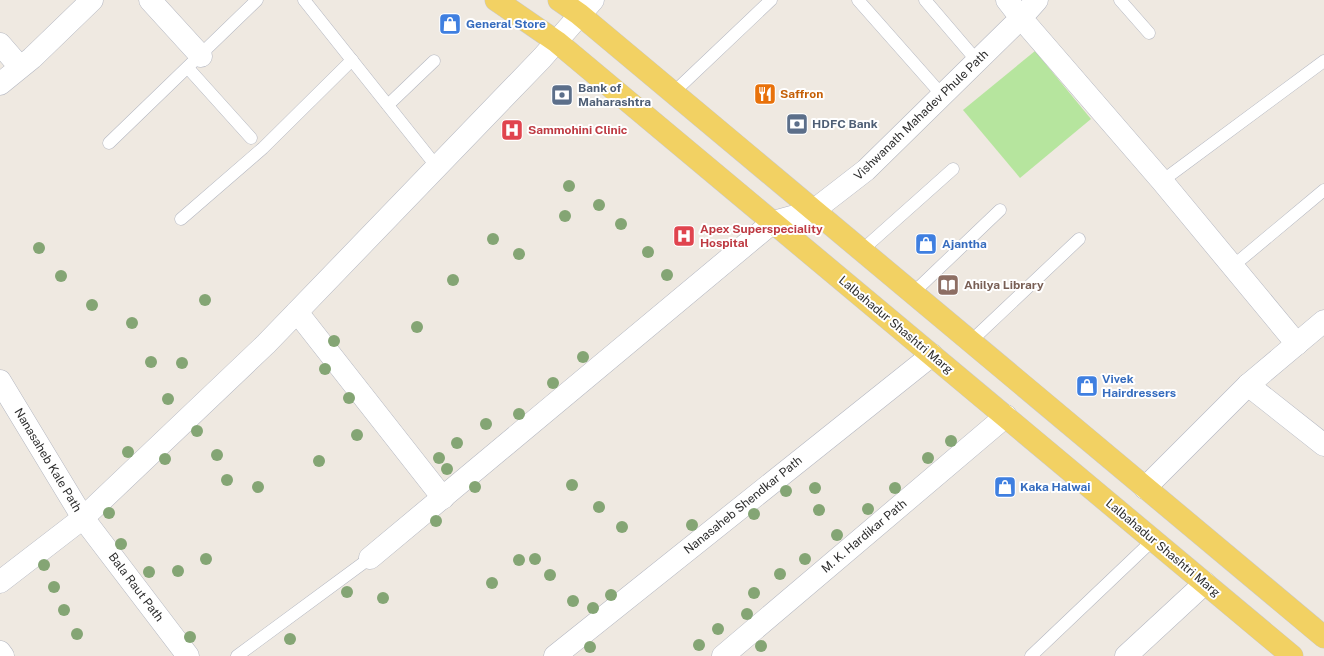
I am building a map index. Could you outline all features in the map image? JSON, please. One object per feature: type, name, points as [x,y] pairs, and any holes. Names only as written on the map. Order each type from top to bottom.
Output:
[{"type":"main road","name":"Lalbahadur Shashtri Marg","points":[[496,0],[558,42],[1292,656]]},
{"type":"main road","points":[[559,0],[586,7],[673,93],[1324,637]]},
{"type":"street","points":[[0,84],[92,0]]},
{"type":"street","points":[[150,0],[194,62]]},
{"type":"street","points":[[1007,0],[1162,181],[1297,344]]},
{"type":"street","name":"Vishwanath Mahadev Phule Path","points":[[773,222],[813,211],[866,170],[942,95],[978,62],[1037,0]]},
{"type":"street","points":[[0,582],[83,518],[266,344],[558,42],[586,7]]},
{"type":"street","points":[[0,44],[20,67]]},
{"type":"street","points":[[370,558],[444,498],[773,222]]},
{"type":"street","points":[[297,312],[444,498]]},
{"type":"street","points":[[1144,488],[1248,385],[1324,321]]},
{"type":"street","name":"Nanasaheb Shendkar Path","points":[[555,656],[932,355]]},
{"type":"street","name":"Nanasaheb Kale Path","points":[[0,381],[83,518]]},
{"type":"street","points":[[1248,385],[1324,445]]},
{"type":"street","name":"M. K. Hardikar Path","points":[[723,656],[1006,416]]},
{"type":"street","name":"Bala Raut Path","points":[[83,518],[188,656]]},
{"type":"street","points":[[1126,656],[1205,583]]},
{"type":"street","points":[[0,652],[3,656]]},
{"type":"lane","points":[[109,143],[257,0]]},
{"type":"lane","points":[[304,0],[437,167]]},
{"type":"lane","points":[[673,93],[771,0]]},
{"type":"lane","points":[[858,0],[942,95]]},
{"type":"lane","points":[[925,0],[978,62]]},
{"type":"lane","points":[[1120,0],[1149,33]]},
{"type":"lane","points":[[181,219],[263,148],[352,60]]},
{"type":"lane","points":[[1162,181],[1324,60]]},
{"type":"lane","points":[[388,105],[434,61]]},
{"type":"lane","points":[[194,62],[251,138]]},
{"type":"lane","points":[[861,251],[953,169]]},
{"type":"lane","points":[[1233,266],[1324,190]]},
{"type":"lane","points":[[912,294],[1000,210]]},
{"type":"lane","points":[[970,342],[1078,239]]},
{"type":"lane","points":[[1031,656],[1153,540]]},
{"type":"lane","points":[[237,656],[370,558]]},
{"type":"green space","points":[[1035,51],[1091,119],[1020,178],[963,110]]},
{"type":"place","name":"General Store","points":[[450,24]]},
{"type":"place","name":"Saffron","points":[[765,94]]},
{"type":"place","name":"Bank of Maharashtra","points":[[562,95]]},
{"type":"place","name":"HDFC Bank","points":[[797,124]]},
{"type":"place","name":"Sammohini Clinic","points":[[512,130]]},
{"type":"place","name":"Apex Superspeciality Hospital","points":[[684,236]]},
{"type":"place","name":"Ajantha","points":[[926,244]]},
{"type":"place","name":"Ahilya Library","points":[[948,285]]},
{"type":"place","name":"Vivek Hairdressers","points":[[1087,386]]},
{"type":"place","name":"Kaka Halwai","points":[[1005,487]]}]
